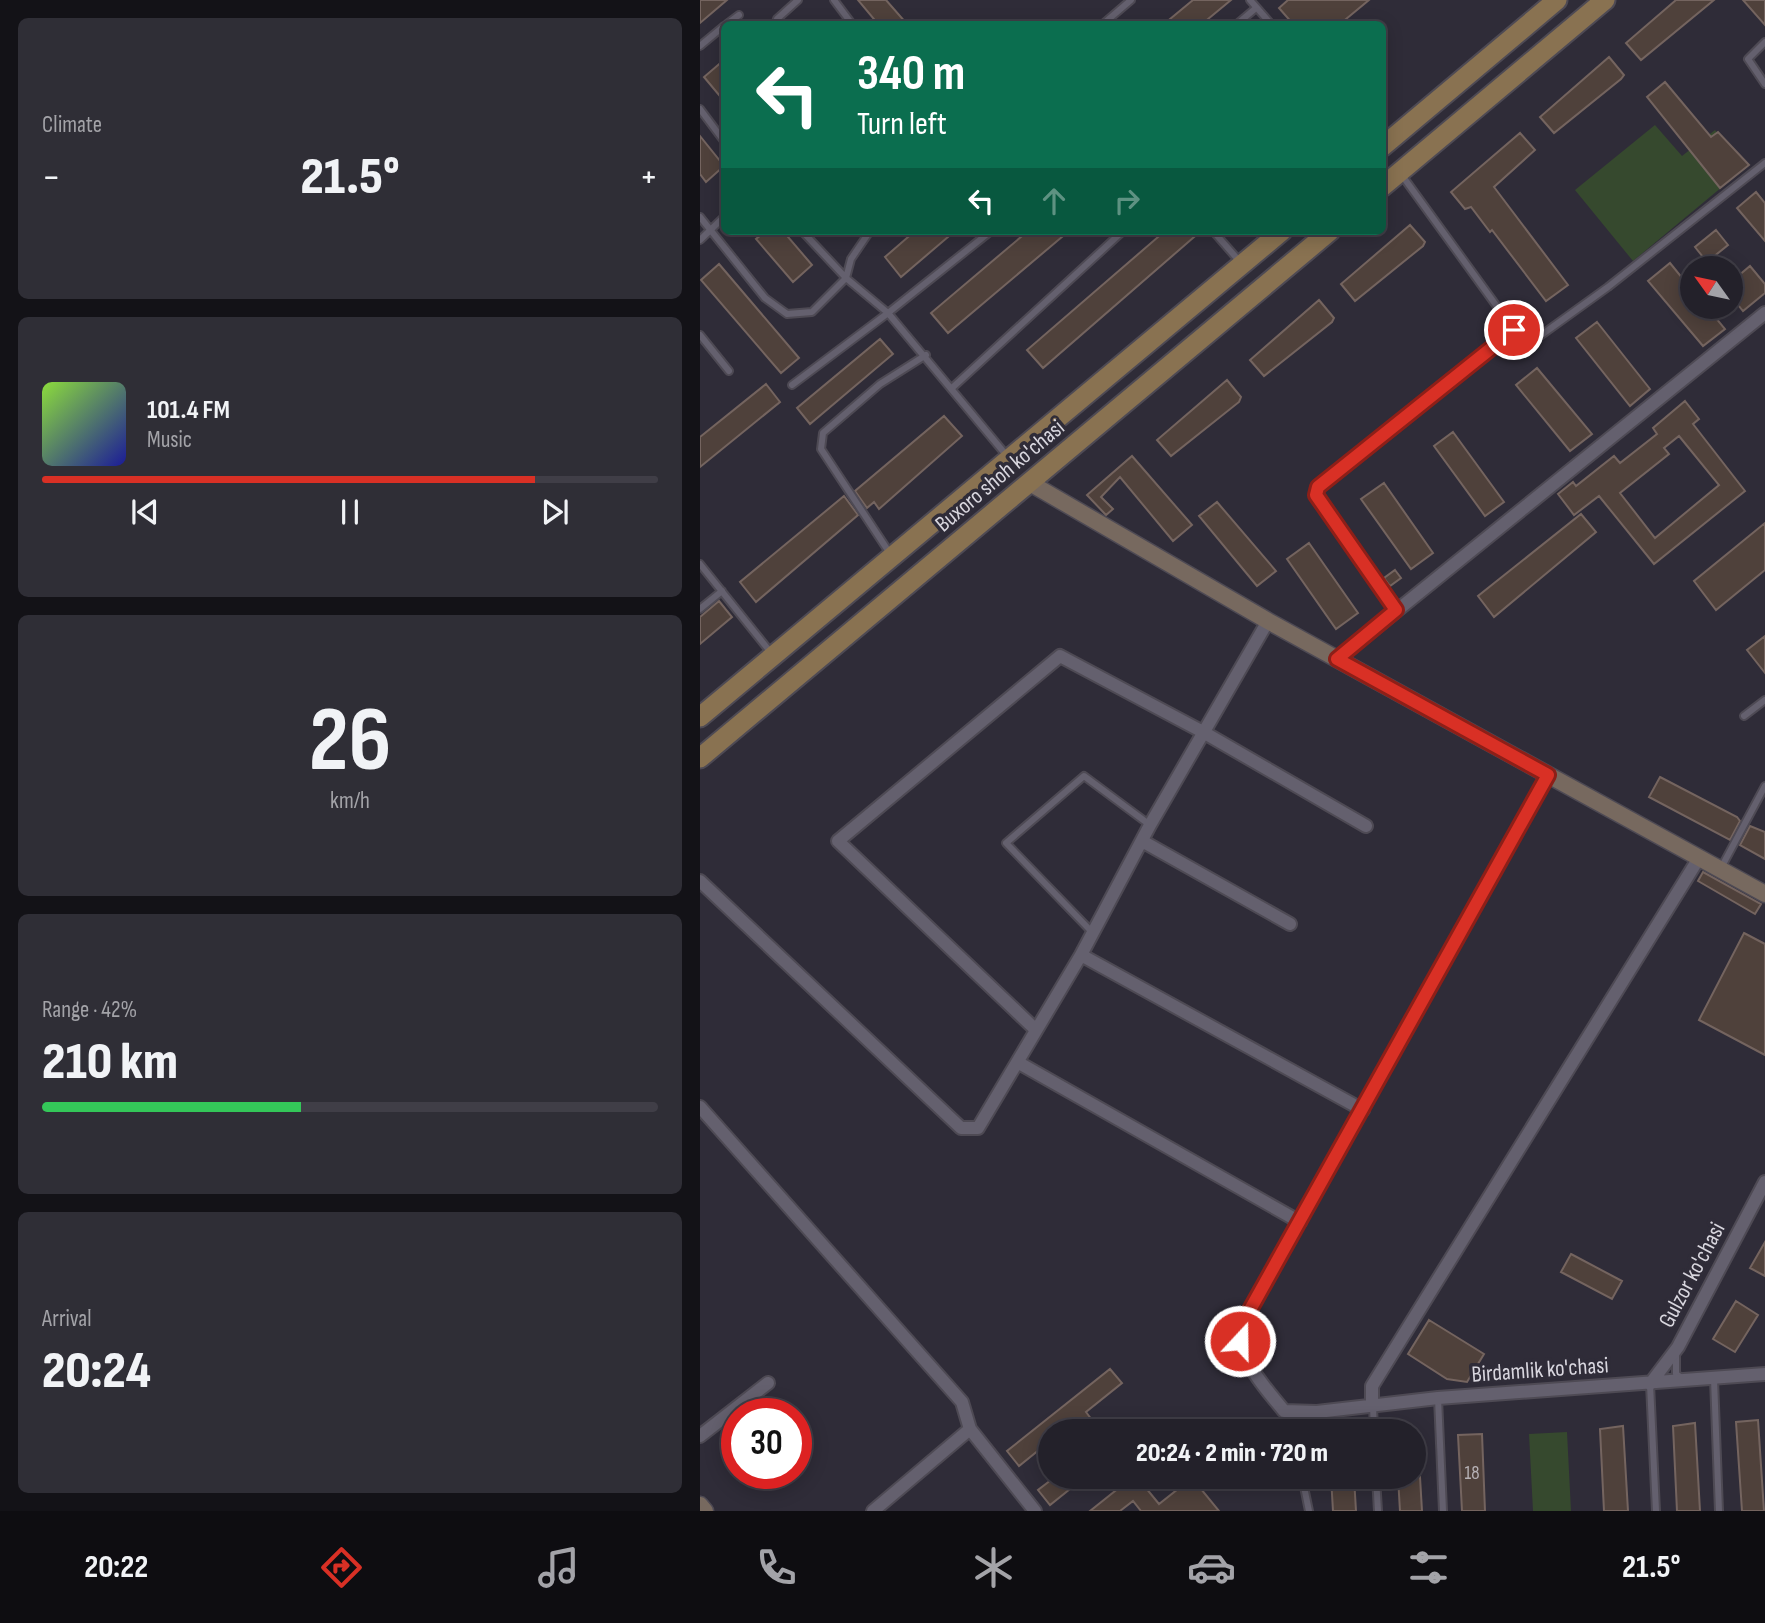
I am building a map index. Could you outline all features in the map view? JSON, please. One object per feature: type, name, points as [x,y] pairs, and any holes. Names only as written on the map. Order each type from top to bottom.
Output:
[{"type":"main road","points":[[1386,144],[1557,0]]},
{"type":"main road","points":[[1386,184],[1605,0]]},
{"type":"main road","name":"Buxoro shoh ko'chasi","points":[[700,717],[1277,235]]},
{"type":"main road","name":"Buxoro shoh ko'chasi","points":[[700,758],[1325,235]]},
{"type":"street","points":[[1337,659],[1765,313]]},
{"type":"street","points":[[1030,483],[1268,621],[1765,894]]},
{"type":"street","points":[[700,881],[961,1128],[978,1128],[1080,955],[1091,930],[1150,825],[1268,621]]},
{"type":"street","points":[[1036,1030],[838,841],[1060,656],[1203,732],[1366,826]]},
{"type":"street","points":[[1018,1063],[1300,1222],[1548,775]]},
{"type":"street","points":[[1142,841],[1290,924]]},
{"type":"street","points":[[1373,1403],[1372,1386],[1699,858]]},
{"type":"street","points":[[1080,955],[1363,1110]]},
{"type":"street","points":[[700,1107],[962,1402],[970,1429],[1028,1509]]},
{"type":"street","name":"Gulzor ko'chasi","points":[[1650,1384],[1678,1347],[1765,1182]]},
{"type":"street","name":"Birdamlik ko'chasi","points":[[1300,1222],[1241,1326],[1240,1341],[1244,1356],[1284,1411],[1317,1412],[1373,1403],[1765,1374]]},
{"type":"street","points":[[700,1436],[768,1384]]},
{"type":"street","points":[[873,1511],[970,1429]]},
{"type":"street","points":[[700,1505],[705,1511]]},
{"type":"lane","points":[[776,21],[798,0]]},
{"type":"lane","points":[[834,0],[850,21]]},
{"type":"lane","points":[[1107,21],[1132,0]]},
{"type":"lane","points":[[1250,0],[1268,21]]},
{"type":"lane","points":[[1241,21],[1256,8]]},
{"type":"lane","points":[[731,21],[739,15]]},
{"type":"lane","points":[[700,46],[721,29]]},
{"type":"lane","points":[[1765,42],[1748,59],[1765,84]]},
{"type":"lane","points":[[700,109],[721,137]]},
{"type":"lane","points":[[1400,172],[1514,330],[1533,341],[1608,287],[1765,163]]},
{"type":"lane","points":[[700,217],[765,298],[787,314],[812,312],[846,278],[851,259],[867,235]]},
{"type":"lane","points":[[700,240],[721,220]]},
{"type":"lane","points":[[806,235],[846,278],[888,313],[926,355],[1010,460]]},
{"type":"lane","points":[[792,385],[986,235]]},
{"type":"lane","points":[[953,388],[1119,235]]},
{"type":"lane","points":[[1217,235],[1242,264]]},
{"type":"lane","points":[[1396,610],[1316,495],[1318,487],[1514,330]]},
{"type":"lane","points":[[700,335],[729,370]]},
{"type":"lane","points":[[892,557],[821,449],[823,433],[880,384],[926,355]]},
{"type":"lane","points":[[700,564],[773,656]]},
{"type":"lane","points":[[700,609],[722,592]]},
{"type":"lane","points":[[1744,716],[1765,700]]},
{"type":"lane","points":[[1091,930],[1006,843],[1084,776],[1150,825]]},
{"type":"lane","points":[[1721,870],[1765,786]]},
{"type":"lane","points":[[1678,1347],[1676,1374],[1692,1381]]},
{"type":"lane","points":[[1714,1379],[1719,1511]]},
{"type":"lane","points":[[1650,1384],[1656,1511]]},
{"type":"lane","points":[[1438,1398],[1443,1511]]},
{"type":"lane","points":[[1373,1403],[1374,1419]]},
{"type":"lane","points":[[1315,1419],[1317,1412]]},
{"type":"lane","points":[[1304,1489],[1309,1511]]},
{"type":"lane","points":[[1377,1489],[1378,1511]]},
{"type":"green space","points":[[1655,125],[1682,156],[1715,130],[1746,167],[1633,261],[1575,190]]},
{"type":"green space","points":[[1567,1432],[1571,1511],[1533,1511],[1529,1434]]},
{"type":"building","points":[[700,0],[727,0],[700,23]]},
{"type":"building","points":[[858,0],[886,0],[904,21],[876,21]]},
{"type":"building","points":[[1193,0],[1231,0],[1206,21],[1168,21]]},
{"type":"building","points":[[1288,0],[1369,0],[1344,21],[1290,21],[1279,8]]},
{"type":"building","points":[[1676,0],[1714,0],[1641,60],[1626,43]]},
{"type":"building","points":[[1743,0],[1765,0],[1765,25]]},
{"type":"building","points":[[1609,57],[1624,75],[1554,133],[1540,117]]},
{"type":"building","points":[[721,63],[721,97],[704,77]]},
{"type":"building","points":[[1665,82],[1711,137],[1718,132],[1749,165],[1720,188],[1647,97]]},
{"type":"building","points":[[1520,133],[1535,150],[1494,187],[1568,285],[1546,301],[1492,230],[1490,232],[1471,207],[1465,209],[1451,192]]},
{"type":"building","points":[[700,136],[721,162],[721,169],[706,182],[700,174]]},
{"type":"building","points":[[1756,192],[1765,203],[1765,241],[1737,208]]},
{"type":"building","points":[[1410,225],[1425,242],[1423,246],[1355,301],[1341,284]]},
{"type":"building","points":[[1716,230],[1728,245],[1714,256],[1702,256],[1695,247]]},
{"type":"building","points":[[761,235],[786,235],[812,265],[793,282],[756,239]]},
{"type":"building","points":[[910,235],[950,235],[901,277],[885,257]]},
{"type":"building","points":[[1023,235],[1064,235],[948,333],[931,313]]},
{"type":"building","points":[[1160,235],[1196,235],[1043,368],[1027,350]]},
{"type":"building","points":[[1670,263],[1680,275],[1680,319],[1648,281]]},
{"type":"building","points":[[719,264],[799,358],[781,373],[701,280]]},
{"type":"building","points":[[1750,266],[1765,284],[1765,293],[1743,311],[1743,272]]},
{"type":"building","points":[[1319,300],[1334,318],[1332,322],[1264,376],[1250,360]]},
{"type":"building","points":[[1680,319],[1717,319],[1725,329],[1703,346]]},
{"type":"building","points":[[1597,322],[1650,389],[1630,406],[1576,338]]},
{"type":"building","points":[[880,339],[893,354],[810,424],[797,408]]},
{"type":"building","points":[[1537,368],[1592,434],[1570,451],[1516,385]]},
{"type":"building","points":[[1227,380],[1241,397],[1239,402],[1171,456],[1157,440]]},
{"type":"building","points":[[766,384],[780,402],[700,467],[700,437]]},
{"type":"building","points":[[1685,401],[1699,419],[1693,424],[1745,491],[1654,564],[1599,496],[1574,515],[1558,494],[1573,482],[1576,486],[1614,456],[1620,463],[1657,434],[1653,428]],"holes":[[[1679,436],[1719,485],[1655,538],[1620,493],[1669,454],[1664,448]]]},
{"type":"building","points":[[944,416],[962,436],[879,509],[874,502],[867,508],[855,491]]},
{"type":"building","points":[[1453,432],[1504,502],[1485,516],[1434,446]]},
{"type":"building","points":[[1132,456],[1192,525],[1173,541],[1120,477],[1101,497],[1113,509],[1106,515],[1087,495]]},
{"type":"building","points":[[1384,483],[1433,553],[1411,569],[1361,499]]},
{"type":"building","points":[[844,496],[858,515],[756,602],[740,582]]},
{"type":"building","points":[[1217,502],[1276,571],[1257,586],[1199,516]]},
{"type":"building","points":[[1581,514],[1596,532],[1494,617],[1478,596]]},
{"type":"building","points":[[1765,523],[1765,570],[1716,610],[1694,581]]},
{"type":"building","points":[[1309,543],[1358,613],[1336,629],[1287,559]]},
{"type":"building","points":[[1395,570],[1401,578],[1390,586],[1384,578]]},
{"type":"building","points":[[719,601],[732,617],[700,644],[700,617]]},
{"type":"building","points":[[1765,636],[1765,673],[1747,650]]},
{"type":"building","points":[[1660,777],[1737,817],[1740,821],[1730,840],[1649,797]]},
{"type":"building","points":[[1750,826],[1765,832],[1765,859],[1740,845]]},
{"type":"building","points":[[1703,872],[1761,904],[1755,914],[1698,881]]},
{"type":"building","points":[[1744,933],[1765,944],[1765,1055],[1699,1020]]},
{"type":"building","points":[[1765,1242],[1765,1276],[1750,1268]]},
{"type":"building","points":[[1571,1254],[1622,1281],[1612,1299],[1561,1272]]},
{"type":"building","points":[[1736,1301],[1758,1315],[1735,1352],[1713,1339]]},
{"type":"building","points":[[1429,1320],[1484,1354],[1467,1382],[1447,1379],[1408,1354]]},
{"type":"building","points":[[1110,1369],[1122,1383],[1086,1412],[1091,1419],[1047,1419]]},
{"type":"building","points":[[1758,1420],[1764,1511],[1742,1511],[1736,1422]]},
{"type":"building","points":[[1695,1423],[1700,1511],[1677,1511],[1673,1426]]},
{"type":"building","points":[[1038,1426],[1038,1451],[1019,1466],[1007,1451]]},
{"type":"building","points":[[1623,1426],[1628,1511],[1604,1511],[1600,1429]]},
{"type":"building","points":[[1482,1434],[1485,1511],[1462,1511],[1458,1435]]},
{"type":"building","points":[[1039,1489],[1070,1489],[1050,1505]]},
{"type":"building","points":[[1118,1489],[1147,1489],[1159,1504],[1178,1489],[1201,1489],[1219,1511],[1141,1511],[1133,1501],[1120,1511],[1090,1511]]},
{"type":"building","points":[[1332,1489],[1355,1489],[1356,1511],[1333,1511]]},
{"type":"building","points":[[1399,1489],[1421,1489],[1422,1511],[1400,1511]]},
{"type":"route","points":[[1240,1341],[1241,1326],[1548,775],[1337,659],[1396,610],[1316,495],[1318,487],[1514,330]]}]
